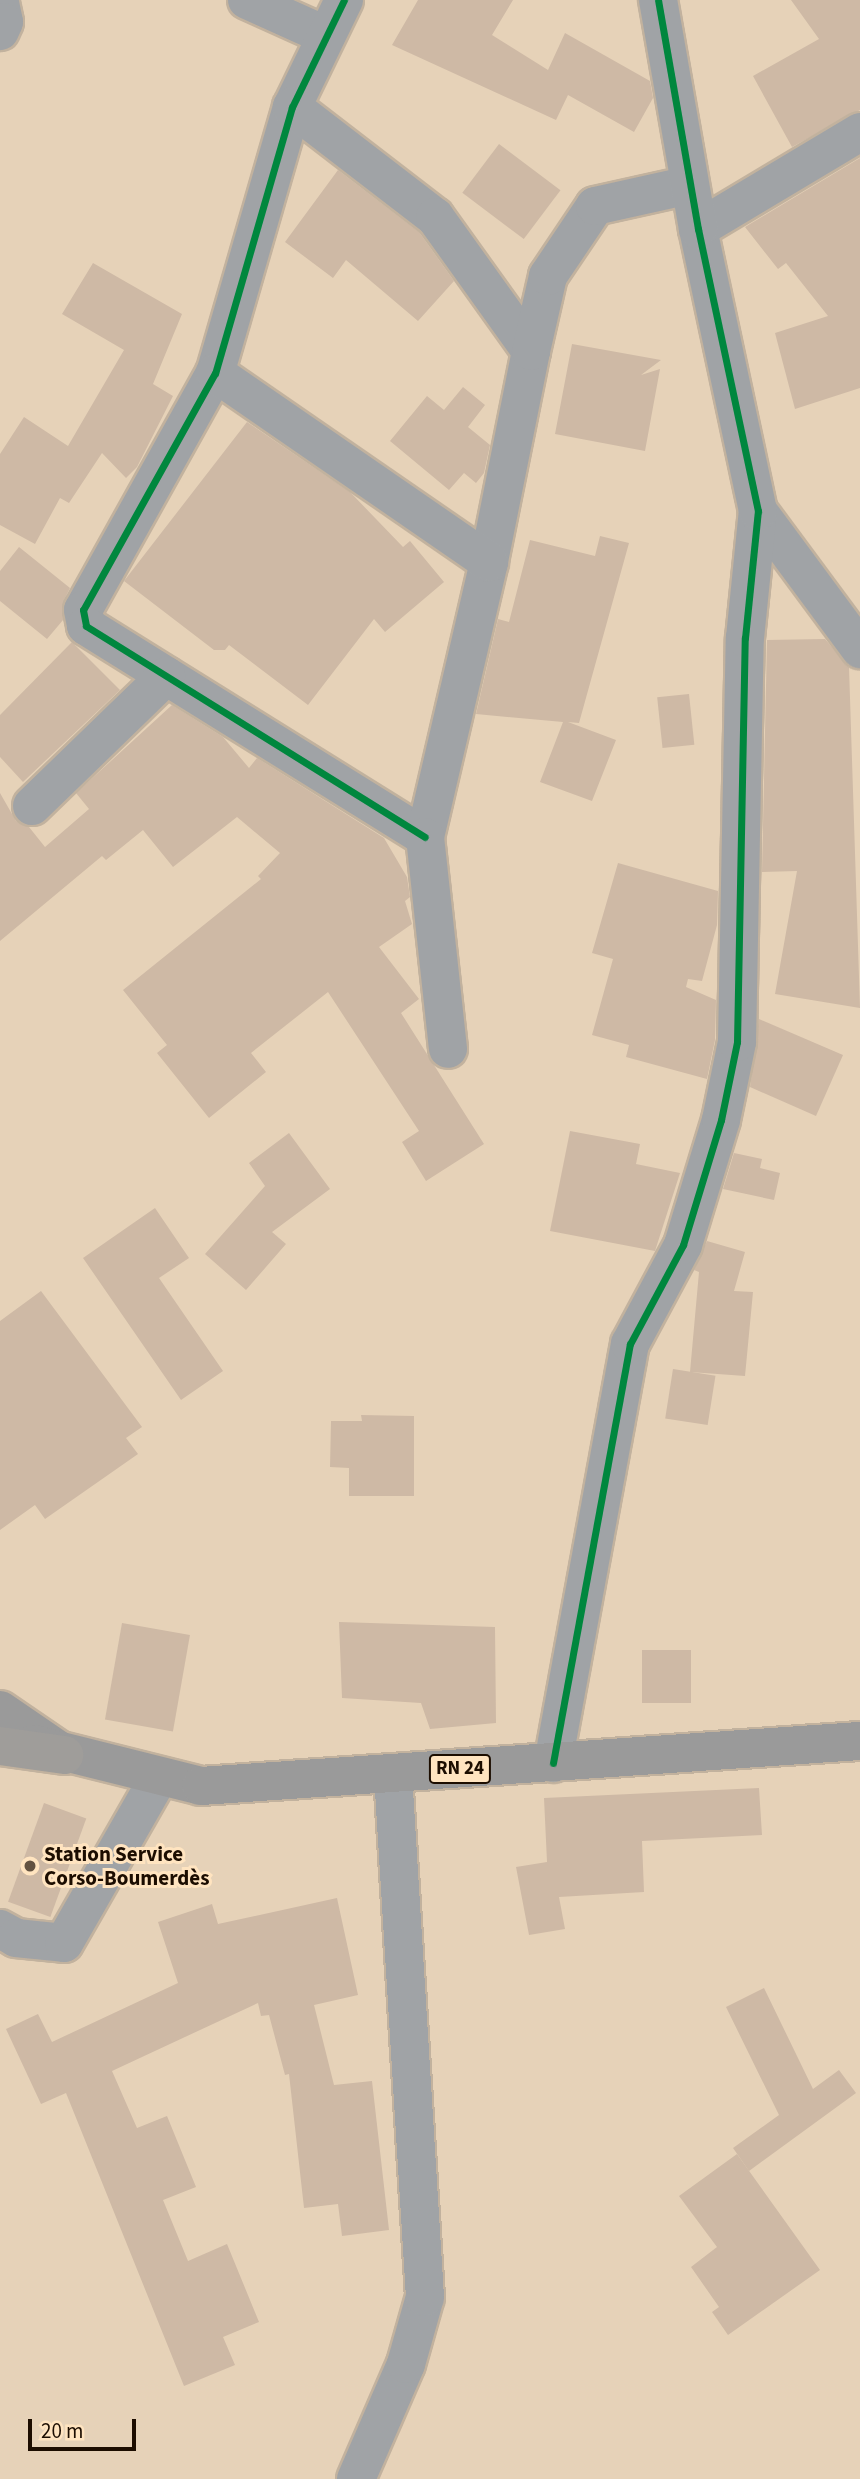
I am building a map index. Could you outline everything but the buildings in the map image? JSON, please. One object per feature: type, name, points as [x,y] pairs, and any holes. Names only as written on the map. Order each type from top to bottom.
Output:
[{"type":"highway","points":[[0,1746],[64,1755]]},
{"type":"main road","points":[[0,1710],[64,1755]]},
{"type":"main road","points":[[0,1732],[64,1755]]},
{"type":"main road","name":"RN 24","points":[[64,1755],[201,1786],[860,1741]]},
{"type":"street","points":[[247,0],[325,35]]},
{"type":"street","points":[[344,0],[292,107],[215,373],[83,610],[86,626],[425,837]]},
{"type":"street","points":[[553,1763],[630,1344],[683,1245],[721,1120],[737,1042],[745,638],[758,512],[698,229],[658,0]]},
{"type":"street","points":[[0,3],[4,22],[0,31]]},
{"type":"street","points":[[292,107],[435,217],[531,351]]},
{"type":"street","points":[[698,229],[860,132]]},
{"type":"street","points":[[448,1049],[425,837],[489,562],[548,276],[595,206],[690,185]]},
{"type":"street","points":[[215,373],[489,562]]},
{"type":"street","points":[[758,512],[860,649]]},
{"type":"street","points":[[32,806],[166,676]]},
{"type":"street","points":[[356,2479],[406,2364],[425,2297],[393,1774]]},
{"type":"street","points":[[0,1929],[16,1938],[64,1943],[159,1777]]},
{"type":"cycle path","points":[[344,0],[292,107],[215,373],[83,610],[86,626],[425,837]]},
{"type":"cycle path","points":[[553,1763],[630,1344],[683,1245],[721,1120],[737,1042],[745,638],[758,511],[698,229],[658,0]]},
{"type":"place","name":"Station Service Corso-Boumerdès","points":[[30,1866]]}]
